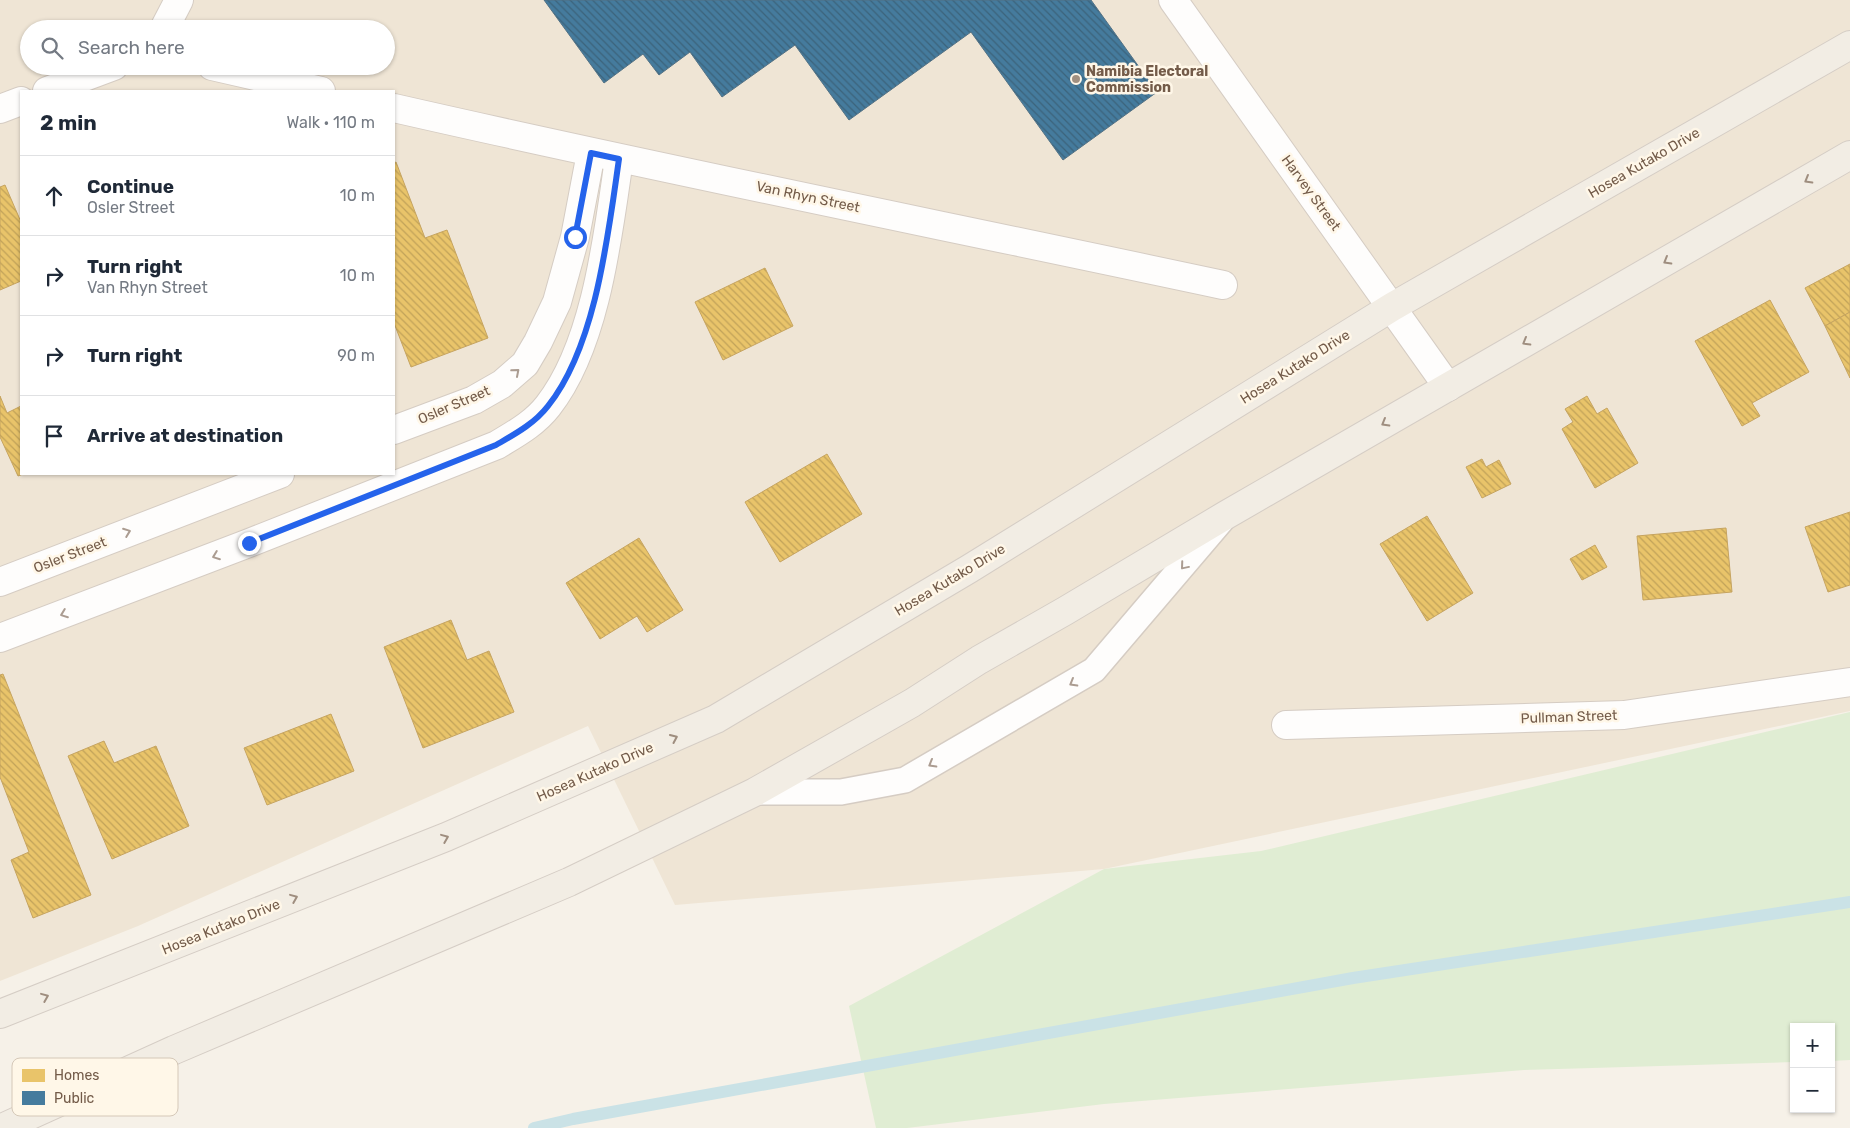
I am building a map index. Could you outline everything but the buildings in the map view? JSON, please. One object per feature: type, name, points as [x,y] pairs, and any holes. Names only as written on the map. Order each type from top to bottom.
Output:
[{"type":"main road","name":"Hosea Kutako Drive","points":[[0,1014],[446,837],[716,719],[970,569],[1392,307],[1850,44]]},
{"type":"main road","points":[[156,1058],[569,882],[755,792],[912,703],[979,660],[1226,515],[1850,155]]},
{"type":"main road","points":[[2,1128],[28,1116]]},
{"type":"street","points":[[169,20],[179,0]]},
{"type":"street","name":"Harvey Street","points":[[1172,0],[1448,387]]},
{"type":"street","points":[[50,90],[90,75]]},
{"type":"street","points":[[251,75],[317,90]]},
{"type":"street","points":[[0,109],[20,101]]},
{"type":"street","name":"Van Rhyn Street","points":[[395,108],[619,159],[1223,285]]},
{"type":"street","name":"Osler Street","points":[[395,430],[474,400],[502,384],[525,364],[557,302],[575,237],[591,153]]},
{"type":"street","points":[[0,638],[249,543],[496,445],[528,426],[548,407],[568,375],[588,326],[606,246],[619,159]]},
{"type":"street","name":"Osler Street","points":[[0,582],[277,475]]},
{"type":"street","name":"Pullman Street","points":[[1286,725],[1624,715],[1850,682]]},
{"type":"lane","points":[[755,792],[841,792],[905,780],[1094,670],[1226,515]]},
{"type":"shaded area","points":[[0,0],[1850,0],[1850,711],[1104,869],[675,905],[588,726],[138,926],[0,981]]},
{"type":"green space","points":[[1850,712],[1850,1060],[1835,1061],[1835,1023],[1790,1023],[1790,1062],[1524,1070],[1104,1104],[907,1128],[876,1128],[849,1006],[1104,869],[1261,851]]},
{"type":"waterway","points":[[534,1128],[573,1119],[1353,978],[1850,902]]},
{"type":"place","name":"Namibia Electoral Commission","points":[[1076,79]]},
{"type":"route","points":[[249,543],[496,445],[528,426],[548,407],[568,375],[588,326],[606,246],[619,159],[591,153],[575,237]]}]
